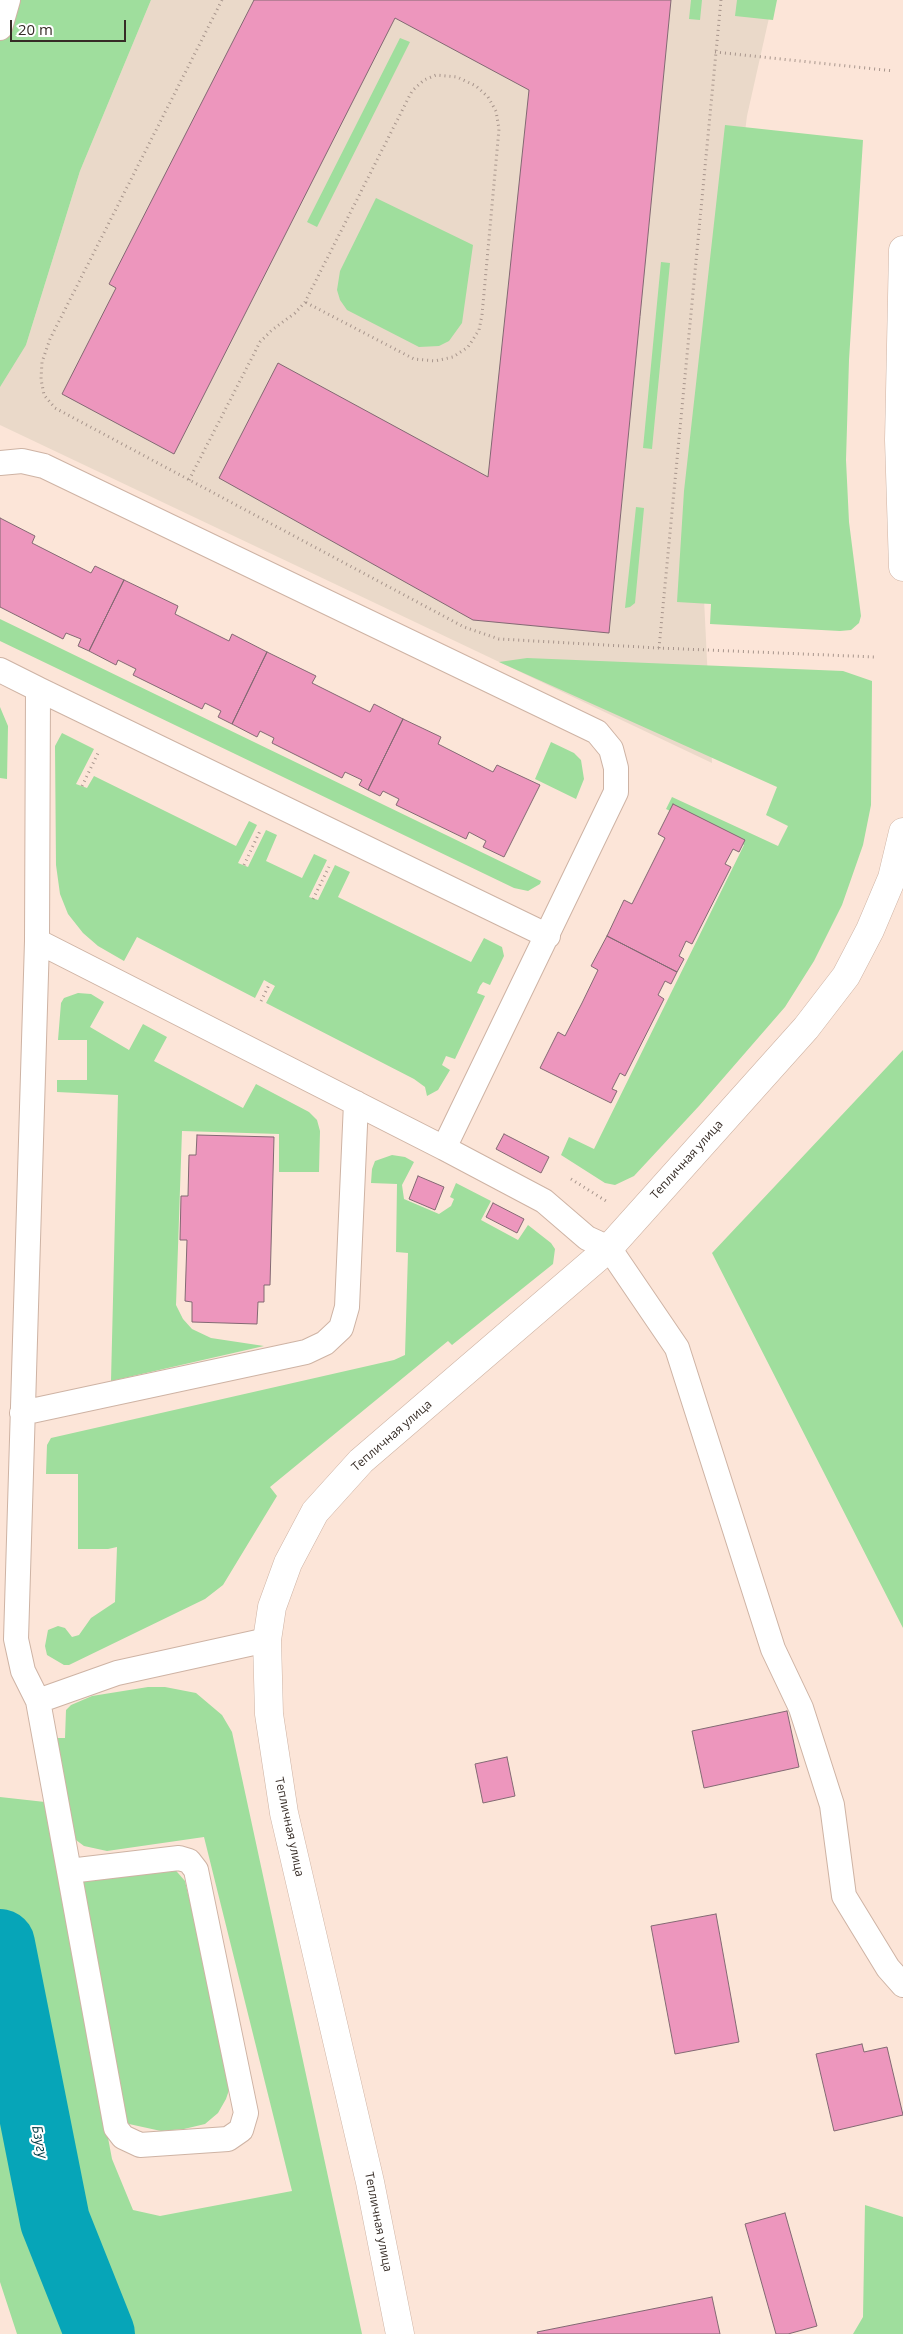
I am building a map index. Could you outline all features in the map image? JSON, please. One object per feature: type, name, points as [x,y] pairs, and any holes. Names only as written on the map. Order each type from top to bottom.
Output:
[{"type":"street","points":[[903,250],[899,440],[903,567]]},
{"type":"street","name":"Тепличная улица","points":[[400,2334],[370,2182],[284,1813],[269,1714],[267,1640],[272,1607],[288,1563],[315,1512],[360,1461],[609,1248],[806,1028],[846,976],[892,878],[903,832]]},
{"type":"lane","points":[[0,28],[8,0]]},
{"type":"lane","points":[[0,463],[22,461],[44,466],[597,732],[611,749],[616,768],[616,792],[444,1148]]},
{"type":"lane","points":[[0,670],[548,936]]},
{"type":"lane","points":[[38,689],[37,941],[16,1638],[23,1672],[38,1701],[69,1871],[116,2128],[123,2137],[140,2145],[228,2139],[241,2130],[246,2113],[196,1870],[189,1861],[178,1858],[69,1871]]},
{"type":"lane","points":[[37,941],[444,1148],[544,1201],[587,1238],[609,1248],[678,1348],[773,1649],[801,1708],[832,1805],[844,1896],[888,1968],[903,1985]]},
{"type":"lane","points":[[22,1413],[306,1352],[325,1343],[341,1328],[347,1307],[356,1104]]},
{"type":"lane","points":[[38,1701],[117,1673],[267,1640]]},
{"type":"path","points":[[222,0],[50,340],[42,362],[40,379],[44,395],[56,408],[464,628],[499,639],[875,657]]},
{"type":"path","points":[[659,648],[721,0]]},
{"type":"path","points":[[715,52],[894,72]]},
{"type":"path","points":[[189,480],[260,342],[272,330],[295,314],[305,302],[412,91],[424,80],[436,75],[457,77],[476,86],[488,97],[496,111],[499,129],[482,315],[478,330],[468,347],[453,358],[435,361],[414,359],[305,302]]},
{"type":"path","points":[[261,1001],[270,983]]},
{"type":"path","points":[[570,1178],[610,1203]]},
{"type":"shaded area","points":[[151,0],[773,0],[747,116],[699,496],[712,763],[0,425],[0,373],[26,345],[80,171]]},
{"type":"green space","points":[[0,0],[151,0],[80,171],[26,345],[0,387]]},
{"type":"green space","points":[[691,0],[702,0],[700,20],[689,19]]},
{"type":"green space","points":[[737,0],[777,0],[773,20],[735,16]]},
{"type":"green space","points":[[400,38],[410,42],[317,227],[307,222]]},
{"type":"green space","points":[[725,125],[863,140],[849,360],[846,460],[849,522],[861,616],[859,623],[851,630],[710,624],[711,604],[677,602],[684,491]]},
{"type":"green space","points":[[376,198],[473,245],[462,323],[449,341],[439,346],[419,347],[347,310],[340,300],[337,290],[340,271]]},
{"type":"green space","points":[[661,262],[670,263],[652,449],[643,448]]},
{"type":"green space","points":[[636,507],[644,508],[635,603],[625,608]]},
{"type":"green space","points":[[0,619],[541,881],[540,884],[528,891],[514,888],[0,641]]},
{"type":"green space","points":[[527,658],[843,671],[872,681],[871,805],[863,845],[842,905],[814,961],[785,1007],[699,1106],[634,1176],[615,1185],[605,1183],[561,1155],[569,1137],[594,1149],[744,845],[666,809],[672,797],[778,846],[788,826],[766,815],[777,787],[499,662]]},
{"type":"green space","points":[[0,707],[8,726],[7,779],[0,778]]},
{"type":"green space","points":[[62,733],[94,749],[76,784],[87,788],[94,776],[236,846],[249,821],[257,825],[238,863],[248,867],[266,830],[277,835],[266,861],[302,878],[314,854],[327,860],[309,897],[318,900],[335,865],[350,872],[338,897],[471,962],[484,938],[502,947],[504,956],[490,985],[483,982],[480,986],[477,993],[485,996],[455,1059],[446,1056],[442,1065],[450,1070],[438,1090],[427,1096],[425,1087],[414,1079],[266,1003],[275,986],[264,980],[255,998],[137,937],[124,961],[98,946],[83,933],[68,914],[60,894],[56,865],[55,746]]},
{"type":"green space","points":[[551,742],[574,753],[581,760],[584,779],[576,799],[535,779]]},
{"type":"green space","points":[[78,993],[91,994],[104,1002],[90,1027],[129,1050],[143,1024],[167,1037],[154,1061],[243,1108],[256,1084],[309,1112],[317,1120],[320,1131],[319,1172],[279,1172],[279,1134],[182,1131],[176,1305],[183,1319],[192,1329],[211,1338],[264,1346],[111,1381],[118,1095],[57,1092],[57,1080],[87,1080],[87,1040],[58,1040],[61,1003],[64,998]]},
{"type":"green space","points":[[903,1050],[903,1628],[712,1253]]},
{"type":"green space","points":[[392,1155],[405,1157],[414,1162],[402,1185],[404,1199],[439,1214],[451,1206],[454,1199],[450,1197],[456,1183],[491,1201],[481,1220],[518,1240],[528,1225],[551,1243],[555,1249],[553,1264],[452,1345],[448,1341],[270,1487],[277,1496],[223,1585],[205,1599],[69,1665],[64,1665],[47,1655],[45,1646],[48,1630],[58,1626],[65,1628],[72,1637],[79,1635],[91,1618],[115,1602],[117,1547],[108,1549],[78,1549],[78,1474],[46,1474],[47,1445],[51,1438],[394,1360],[405,1355],[408,1253],[396,1252],[397,1184],[371,1183],[372,1169],[375,1161]]},
{"type":"green space","points":[[148,1687],[165,1687],[196,1693],[222,1715],[232,1732],[362,2334],[17,2334],[0,2282],[0,1797],[45,1802],[112,2159],[133,2210],[160,2216],[292,2191],[204,1837],[107,1851],[84,1846],[76,1840],[72,1829],[55,1738],[65,1738],[66,1710],[71,1705],[92,1696]]},
{"type":"green space","points":[[171,1865],[185,1881],[227,2059],[230,2087],[218,2113],[205,2124],[184,2129],[161,2131],[129,2124],[122,2116],[78,1882],[88,1875]]},
{"type":"green space","points":[[865,2205],[903,2217],[903,2334],[853,2334],[863,2317]]},
{"type":"building","points":[[254,0],[671,0],[609,633],[473,620],[219,478],[278,363],[488,477],[529,90],[395,18],[174,454],[62,394],[116,288],[109,284]]},
{"type":"building","points":[[0,518],[35,536],[32,543],[91,573],[95,566],[124,580],[89,651],[78,646],[81,639],[66,633],[63,639],[0,607]]},
{"type":"building","points":[[124,580],[178,606],[175,614],[229,641],[232,634],[267,652],[232,724],[218,717],[221,711],[205,703],[202,709],[133,675],[136,669],[118,660],[116,665],[89,651]]},
{"type":"building","points":[[267,652],[316,676],[312,683],[370,712],[374,704],[403,719],[368,790],[359,785],[362,780],[345,772],[342,778],[272,743],[274,738],[260,731],[257,737],[232,724]]},
{"type":"building","points":[[403,719],[441,737],[438,744],[493,772],[497,765],[540,785],[504,857],[483,847],[486,841],[469,832],[466,839],[396,805],[399,799],[383,791],[380,796],[368,790]]},
{"type":"building","points":[[673,804],[745,840],[739,852],[733,849],[725,864],[731,867],[692,944],[686,941],[679,956],[684,959],[677,972],[607,936],[624,900],[632,904],[665,838],[658,834]]},
{"type":"building","points":[[607,936],[677,972],[671,984],[665,981],[658,995],[664,999],[625,1076],[620,1073],[612,1089],[617,1091],[611,1103],[540,1068],[558,1032],[565,1036],[582,1003],[598,970],[591,966]]},
{"type":"building","points":[[504,1134],[549,1157],[541,1173],[496,1149]]},
{"type":"building","points":[[197,1135],[274,1137],[270,1285],[264,1285],[264,1302],[258,1302],[257,1324],[192,1322],[192,1302],[185,1301],[187,1240],[180,1240],[181,1196],[188,1196],[189,1155],[196,1155]]},
{"type":"building","points":[[418,1176],[444,1187],[435,1210],[409,1199]]},
{"type":"building","points":[[493,1203],[524,1219],[517,1233],[486,1217]]},
{"type":"building","points":[[787,1711],[799,1767],[704,1788],[692,1731]]},
{"type":"building","points":[[507,1757],[515,1796],[483,1803],[475,1764]]},
{"type":"building","points":[[716,1914],[739,2042],[675,2054],[651,1926]]},
{"type":"building","points":[[862,2044],[864,2052],[887,2047],[903,2115],[834,2131],[816,2054]]},
{"type":"building","points":[[785,2213],[817,2326],[788,2334],[776,2334],[745,2224]]},
{"type":"building","points":[[712,2297],[720,2334],[538,2334],[537,2332]]},
{"type":"waterway","name":"Бзугу","points":[[0,1944],[55,2221],[100,2334]]}]
